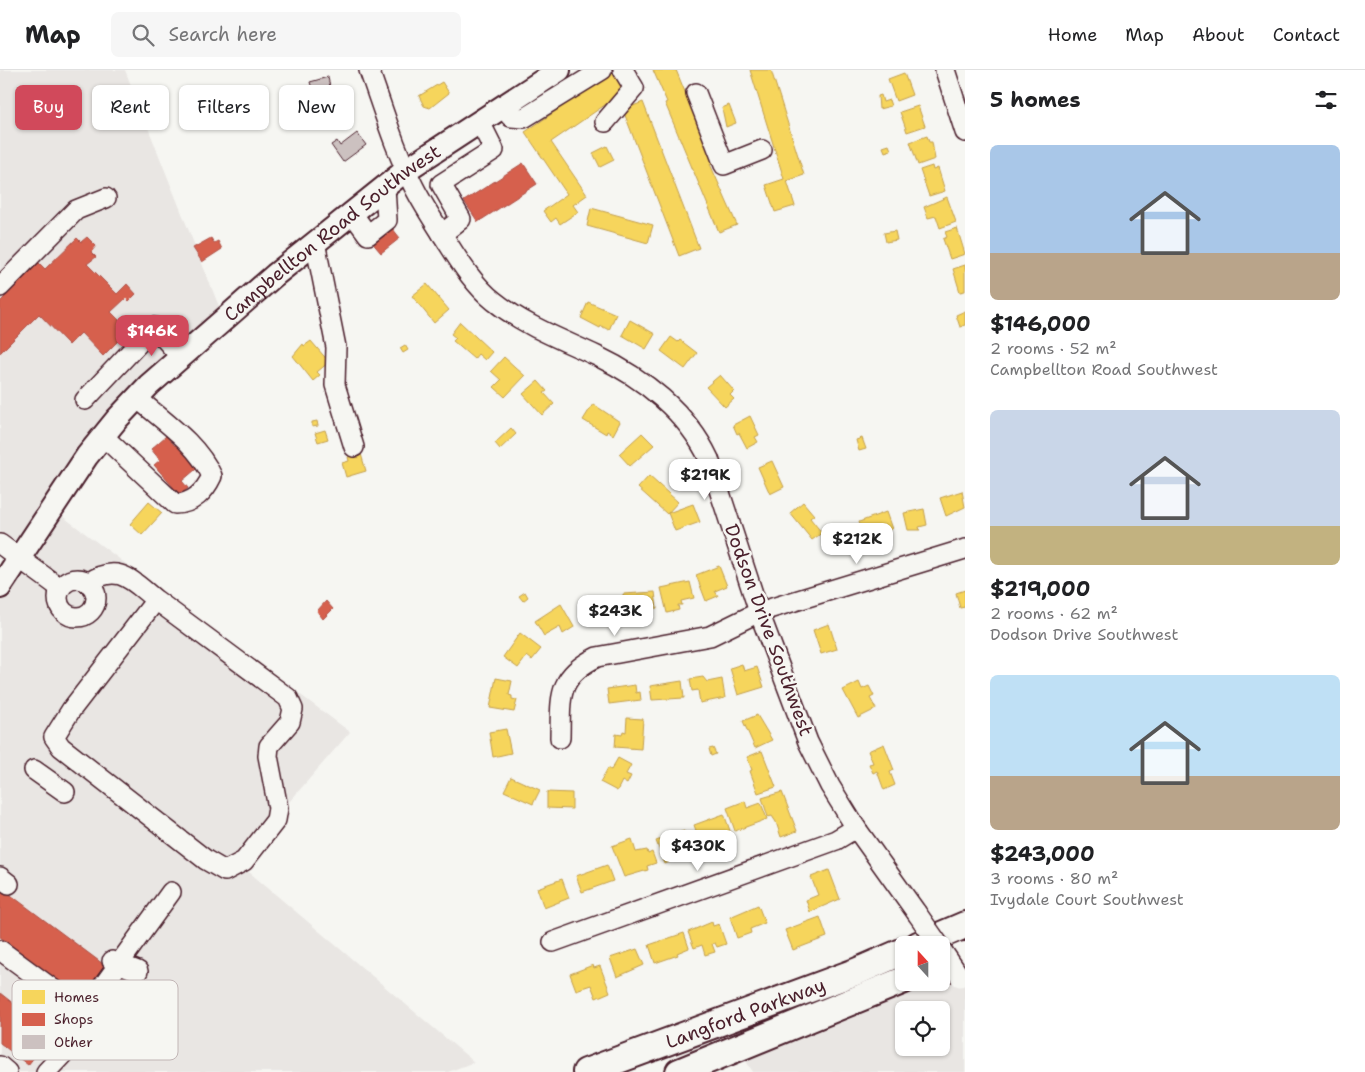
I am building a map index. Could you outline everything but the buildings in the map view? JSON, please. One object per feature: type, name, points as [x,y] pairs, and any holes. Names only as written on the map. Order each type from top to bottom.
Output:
[{"type":"highway","points":[[939,936],[965,925]]},
{"type":"highway","name":"Langford Parkway","points":[[586,1072],[858,971],[895,955]]},
{"type":"highway","name":"Langford Parkway","points":[[679,1072],[895,984]]},
{"type":"main road","name":"Campbellton Road Southwest","points":[[0,587],[87,456],[137,398],[182,356],[274,275],[406,170],[559,70]]},
{"type":"street","name":"Dodson Drive Southwest","points":[[369,70],[414,188],[462,266],[492,300],[529,326],[598,357],[630,374],[662,398],[691,426],[709,459],[759,612],[808,742],[830,786],[856,828],[933,936]]},
{"type":"street","points":[[503,107],[511,117],[524,118],[602,70]]},
{"type":"street","points":[[606,122],[634,88],[623,70]]},
{"type":"street","points":[[945,70],[965,132]]},
{"type":"street","points":[[696,93],[724,165],[762,150]]},
{"type":"street","points":[[442,234],[461,220],[441,184],[494,150],[480,122]]},
{"type":"street","points":[[0,286],[76,210],[106,198]]},
{"type":"street","points":[[315,242],[336,347],[336,385],[354,447]]},
{"type":"street","points":[[85,400],[154,327],[182,356]]},
{"type":"street","points":[[103,436],[175,504],[187,502],[199,496],[208,486],[212,476],[207,466],[169,425],[137,398]]},
{"type":"street","points":[[0,544],[60,588]]},
{"type":"street","points":[[560,738],[560,696],[568,678],[580,665],[597,657],[710,636],[759,612],[965,550]]},
{"type":"street","points":[[88,583],[106,573],[124,574],[288,698],[293,709],[290,722],[269,746],[268,751],[278,808],[276,820],[244,861],[225,871],[206,860],[68,753],[54,737],[71,710],[156,600]]},
{"type":"street","points":[[76,580],[88,583],[95,593],[96,599],[92,611],[81,617],[69,615],[60,607],[60,588],[70,581],[76,580]]},
{"type":"street","points":[[34,770],[65,792]]},
{"type":"street","points":[[553,942],[836,840],[856,828]]},
{"type":"street","points":[[104,980],[116,962],[171,892]]},
{"type":"street","points":[[0,950],[41,980]]},
{"type":"street","points":[[950,960],[958,970]]},
{"type":"street","points":[[116,962],[138,970]]},
{"type":"street","points":[[46,1072],[57,1060]]},
{"type":"street","points":[[0,1066],[7,1072]]},
{"type":"shaded area","points":[[0,70],[125,70],[131,85],[92,85],[92,130],[149,130],[224,319],[46,504],[350,732],[237,862],[474,1062],[448,1072],[0,1072]]},
{"type":"shaded area","points":[[961,969],[965,976],[965,1072],[753,1072],[740,1052],[904,991],[950,991],[950,973]]}]
